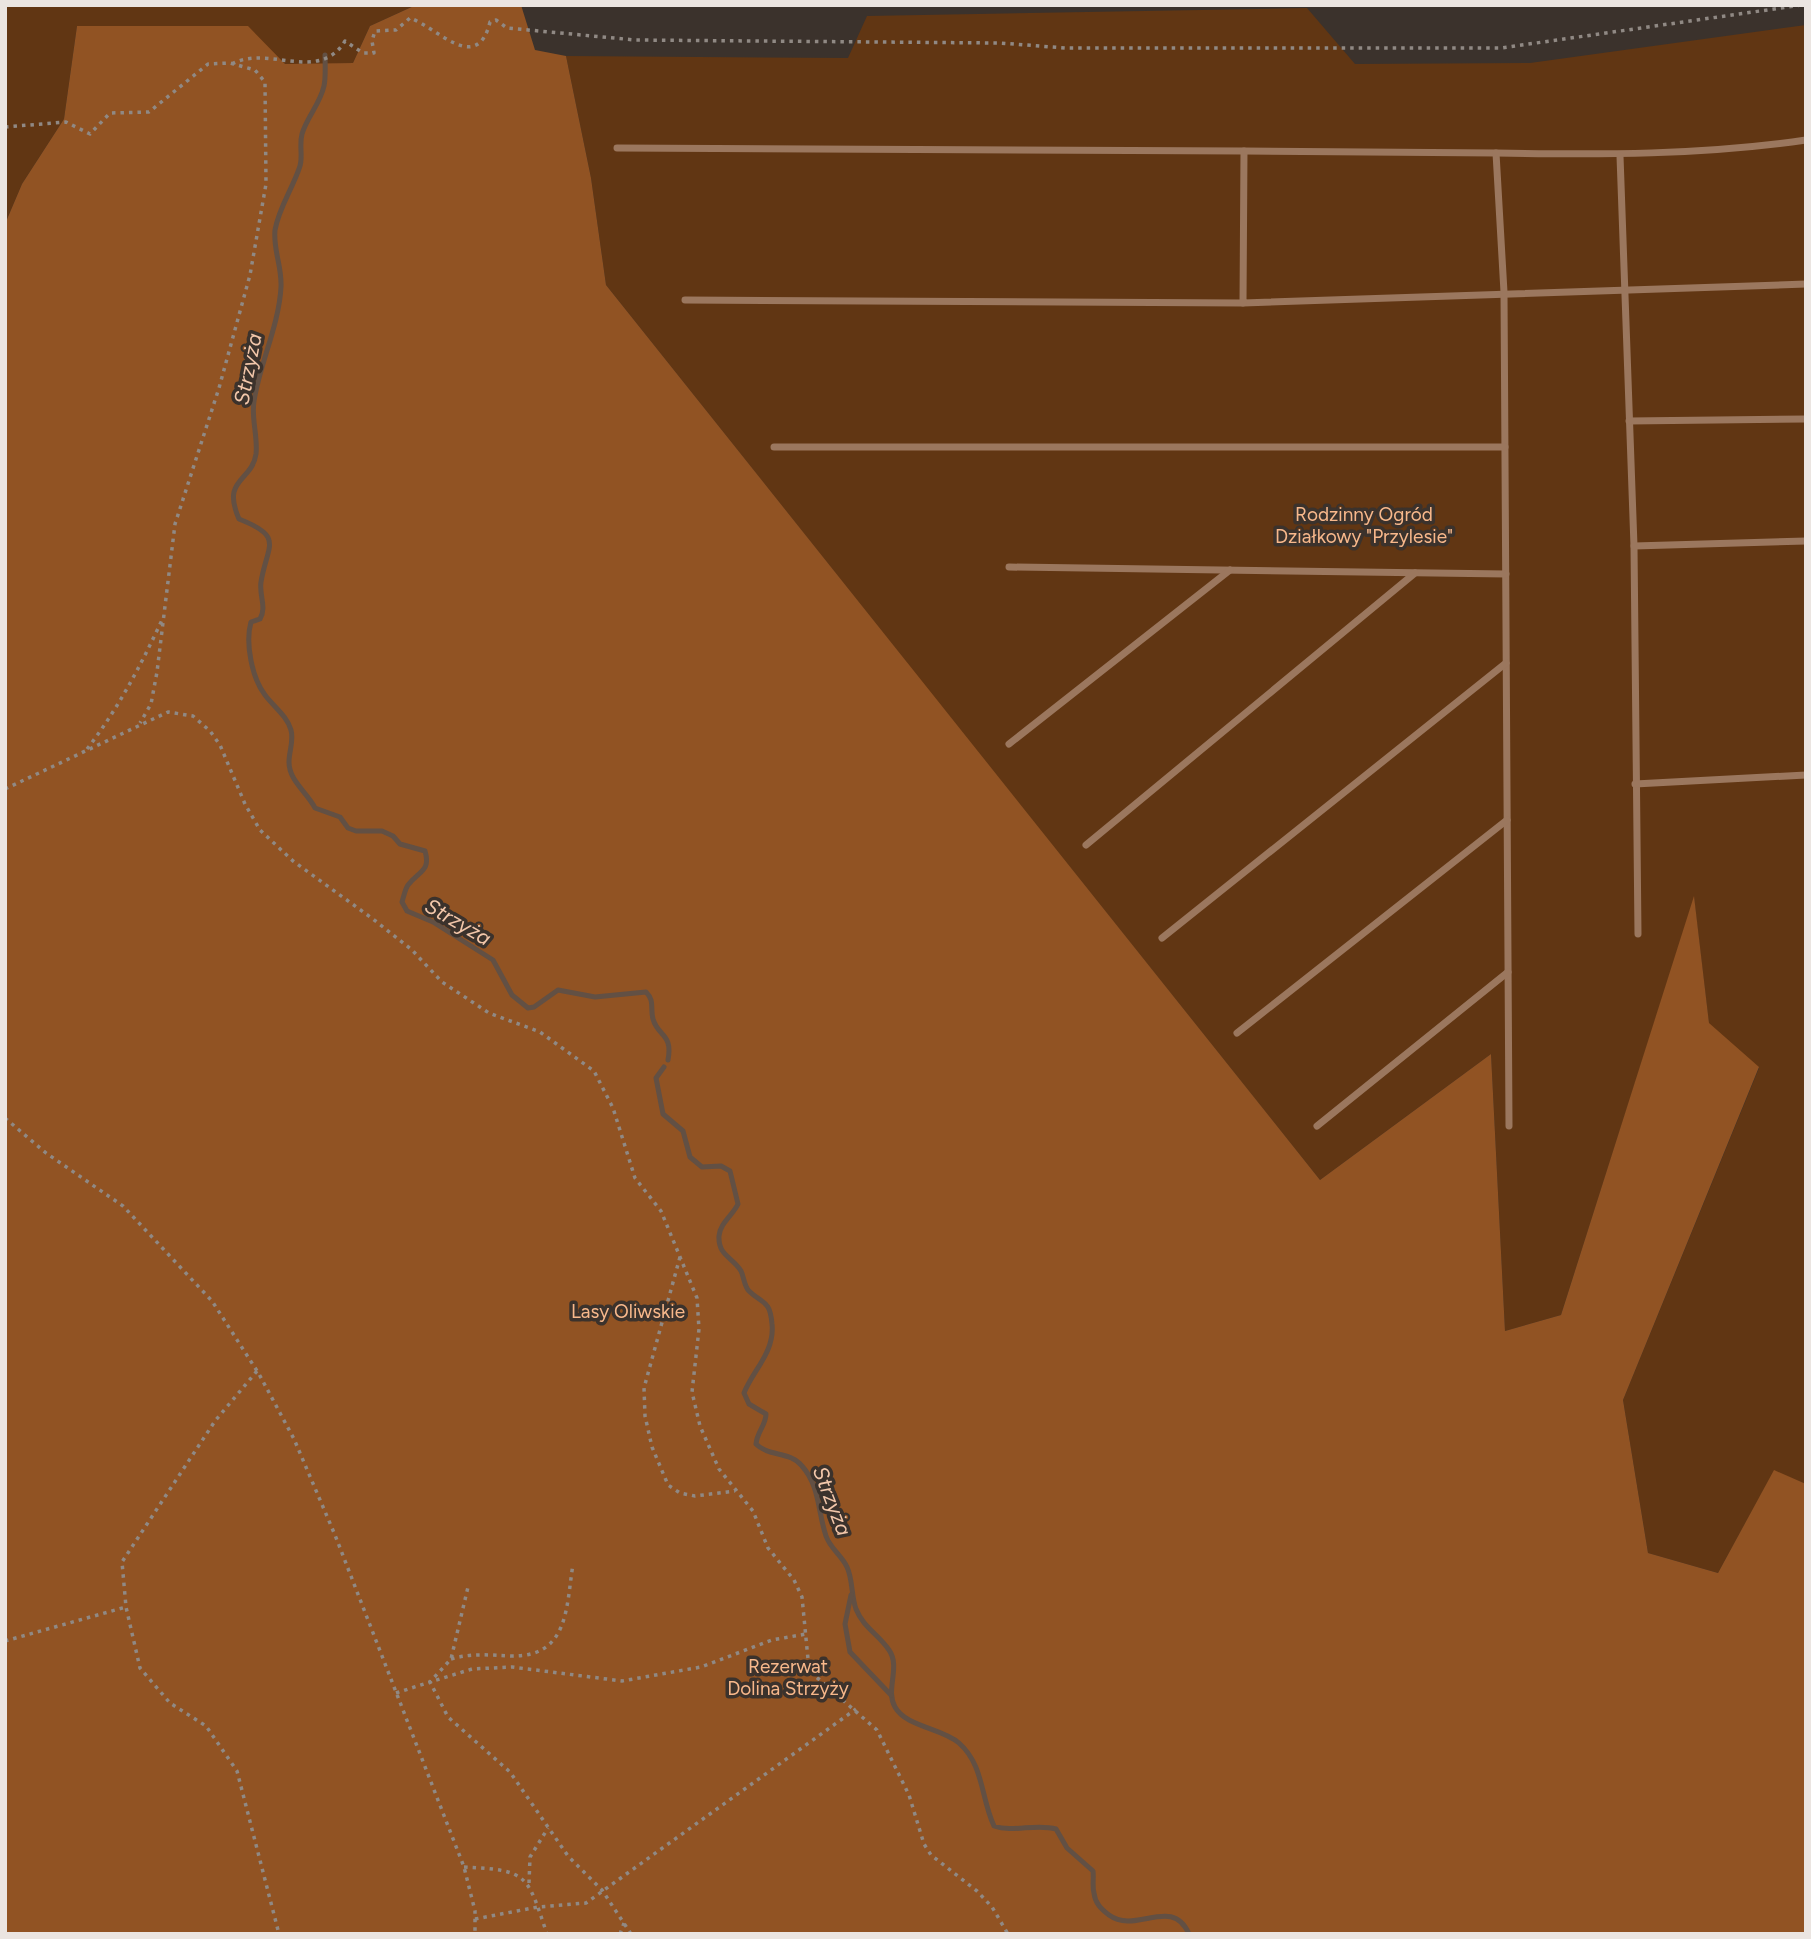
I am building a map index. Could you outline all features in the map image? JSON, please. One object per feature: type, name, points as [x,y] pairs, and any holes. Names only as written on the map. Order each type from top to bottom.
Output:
[{"type":"lane","points":[[617,148],[1620,156],[1752,148],[1806,140]]},
{"type":"lane","points":[[1243,303],[1244,151]]},
{"type":"lane","points":[[1496,153],[1504,292],[1509,1126]]},
{"type":"lane","points":[[1620,156],[1627,290],[1633,547],[1638,934]]},
{"type":"lane","points":[[685,300],[1243,303],[1504,292],[1806,284]]},
{"type":"lane","points":[[1629,421],[1806,419]]},
{"type":"lane","points":[[774,447],[1505,447]]},
{"type":"lane","points":[[1633,547],[1806,541]]},
{"type":"lane","points":[[1009,567],[1506,574]]},
{"type":"lane","points":[[1009,744],[1231,570]]},
{"type":"lane","points":[[1086,845],[1415,572]]},
{"type":"lane","points":[[1162,938],[1506,663]]},
{"type":"lane","points":[[1635,784],[1806,775]]},
{"type":"lane","points":[[1237,1033],[1507,820]]},
{"type":"lane","points":[[1317,1126],[1508,972]]},
{"type":"path","points":[[232,64],[243,58],[270,61],[281,57],[298,63],[327,59],[338,53],[345,41],[363,53],[374,53],[372,41],[375,31],[396,30],[410,18],[424,23],[459,46],[481,44],[486,40],[490,22],[496,20],[507,29],[635,40],[1000,43],[1065,48],[1501,48],[1802,5]]},
{"type":"path","points":[[5,127],[66,122],[90,134],[110,113],[149,112],[208,64],[232,64],[254,70],[265,82],[266,184],[250,275],[219,388],[175,524],[151,704],[139,724]]},
{"type":"path","points":[[86,750],[105,726],[140,667],[164,615]]},
{"type":"path","points":[[5,789],[168,712],[193,716],[220,745],[244,804],[260,830],[293,862],[412,950],[442,982],[489,1013],[540,1032],[594,1071],[612,1108],[635,1178],[661,1211],[697,1298],[699,1329],[692,1391],[700,1426],[719,1469],[753,1511],[768,1548],[794,1580],[802,1597],[814,1675],[877,1730],[909,1795],[924,1844],[931,1855],[992,1907],[1006,1933]]},
{"type":"path","points":[[5,1118],[46,1153],[124,1206],[212,1301],[257,1371],[304,1463],[464,1867],[475,1919],[475,1934]]},
{"type":"path","points":[[680,1255],[644,1388],[645,1416],[652,1447],[668,1485],[680,1493],[695,1496],[736,1491]]},
{"type":"path","points":[[257,1371],[215,1421],[122,1562],[126,1607],[140,1668],[170,1703],[206,1726],[237,1771],[279,1934]]},
{"type":"path","points":[[450,1659],[470,1654],[526,1656],[552,1644],[562,1629],[573,1564]]},
{"type":"path","points":[[430,1682],[450,1659],[468,1587]]},
{"type":"path","points":[[5,1641],[126,1607]]},
{"type":"path","points":[[395,1694],[472,1669],[512,1667],[622,1681],[701,1667],[772,1640],[806,1634]]},
{"type":"path","points":[[430,1682],[448,1717],[510,1772],[568,1856],[601,1890],[631,1934]]},
{"type":"path","points":[[475,1919],[538,1907],[586,1903],[856,1709]]},
{"type":"path","points":[[547,1934],[529,1883],[530,1857],[548,1828]]},
{"type":"path","points":[[464,1867],[506,1869],[529,1883]]},
{"type":"path","points":[[620,1934],[624,1923]]},
{"type":"green space","name":"Rodzinny Ogród Działkowy \"Przylesie\"","points":[[5,5],[416,5],[370,26],[353,63],[330,64],[539,317],[908,664],[606,285],[591,178],[566,56],[848,58],[867,16],[1307,8],[1355,64],[1530,63],[1806,25],[1806,1484],[1774,1471],[1718,1573],[1648,1553],[1623,1400],[1759,1068],[1709,1024],[1694,898],[1561,1315],[1505,1331],[1491,1054],[1320,1180],[943,708],[77,26],[64,119],[22,184],[5,224]]},
{"type":"green space","name":"Lasy Oliwskie","points":[[416,5],[521,5],[535,50],[566,56],[591,178],[606,285],[1320,1180],[1491,1054],[1505,1331],[1561,1315],[1694,896],[1709,1023],[1759,1067],[1623,1400],[1648,1553],[1718,1573],[1774,1470],[1806,1484],[1806,1934],[5,1934],[5,224],[22,184],[64,119],[77,26],[248,26],[285,64],[353,63],[370,26]]},
{"type":"waterway","name":"Strzyża","points":[[325,55],[324,86],[302,134],[300,166],[275,230],[280,301],[254,401],[256,454],[249,470],[235,488],[234,495],[234,506],[239,519],[263,531],[270,543],[261,582],[262,615],[260,619],[251,622],[249,630],[249,650],[256,679],[289,725],[292,738],[290,769],[295,781],[315,808],[340,817],[348,828],[356,831],[382,831],[393,836],[400,844],[425,851],[425,867],[408,885],[402,902],[407,911],[433,922],[493,960],[512,995],[528,1008],[534,1007],[558,990],[595,997],[646,992],[651,1002],[655,1025],[667,1040],[668,1060]]},
{"type":"waterway","name":"Strzyża","points":[[664,1067],[656,1078],[663,1114],[683,1131],[690,1157],[702,1167],[721,1166],[730,1171],[738,1204],[722,1227],[719,1243],[723,1252],[738,1266],[747,1289],[765,1303],[771,1316],[772,1334],[767,1352],[744,1393],[749,1404],[766,1414],[756,1444],[767,1451],[792,1458],[808,1474],[826,1536],[849,1572],[856,1609],[892,1657],[892,1700],[895,1707],[907,1719],[952,1738],[967,1752],[978,1772],[994,1826],[1009,1829],[1056,1829],[1067,1848],[1093,1871],[1096,1900],[1109,1915],[1130,1921],[1173,1917],[1182,1923],[1189,1934]]},
{"type":"waterway","points":[[851,1595],[845,1624],[850,1652],[891,1695]]},
{"type":"park label","name":"Rezerwat Dolina Strzyży","points":[[788,1677]]}]
